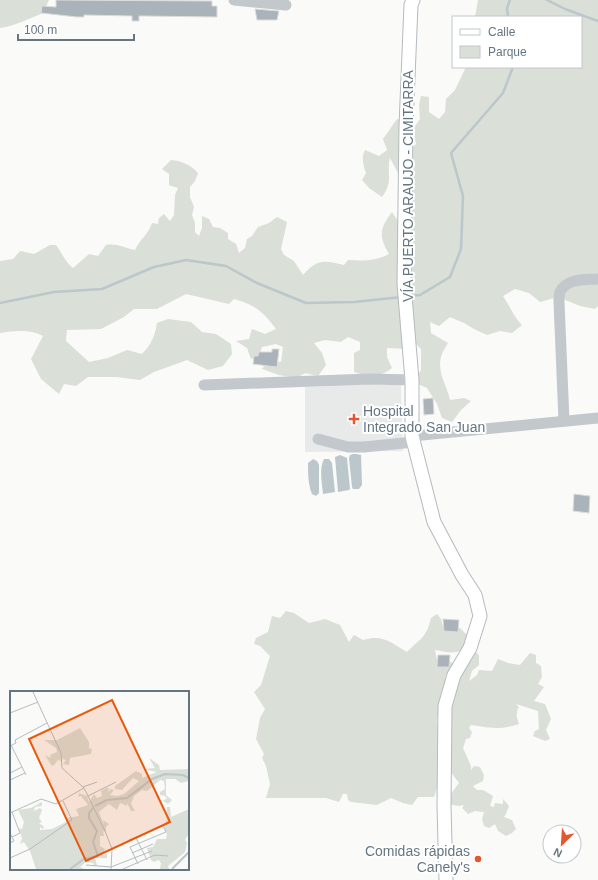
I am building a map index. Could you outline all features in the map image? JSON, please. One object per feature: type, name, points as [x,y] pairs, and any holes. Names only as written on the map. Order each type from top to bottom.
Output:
[{"type":"main road","name":"VÍA PUERTO ARAUJO - CIMITARRA","points":[[413,0],[411,5],[406,126],[404,284],[412,380],[413,439],[434,522],[462,575],[475,595],[480,616],[470,648],[454,675],[445,706],[444,806],[446,880]]},
{"type":"street","points":[[238,0],[286,5]]},
{"type":"street","points":[[564,421],[559,302],[560,292],[566,284],[581,280],[598,279]]},
{"type":"street","points":[[204,385],[370,379],[412,380]]},
{"type":"street","points":[[318,439],[348,447],[364,447],[413,439],[598,418]]},
{"type":"shaded area","name":"Hospital Integrado San Juan","points":[[371,381],[372,385],[401,385],[403,451],[305,452],[305,387],[333,386],[334,383]]},
{"type":"shaded area","points":[[340,455],[347,458],[350,489],[338,492],[335,457]]},
{"type":"shaded area","points":[[350,455],[361,455],[362,485],[359,489],[353,489],[352,487],[349,458]]},
{"type":"shaded area","points":[[313,459],[317,461],[319,465],[319,493],[316,496],[312,494],[308,479],[308,463]]},
{"type":"shaded area","points":[[324,459],[329,459],[332,463],[335,492],[323,494],[321,471]]},
{"type":"green space","points":[[0,0],[49,0],[43,13],[16,24],[0,28]]},
{"type":"green space","points":[[478,0],[598,0],[598,306],[595,309],[580,306],[558,297],[540,302],[529,293],[515,289],[503,296],[522,325],[512,333],[500,331],[487,335],[450,317],[439,326],[430,322],[431,333],[448,343],[443,351],[440,368],[450,400],[464,398],[471,401],[461,410],[452,422],[442,418],[437,404],[427,388],[413,382],[421,370],[421,349],[415,343],[408,349],[387,348],[387,357],[392,368],[383,374],[369,376],[354,372],[354,353],[360,350],[360,342],[348,337],[341,342],[325,340],[314,343],[322,353],[326,365],[318,376],[305,373],[297,378],[279,375],[262,369],[269,360],[281,362],[283,347],[276,344],[262,347],[259,356],[251,359],[247,348],[236,341],[249,339],[252,329],[265,334],[276,329],[263,313],[253,306],[234,299],[229,304],[186,294],[157,309],[134,309],[124,317],[101,329],[67,330],[66,341],[89,362],[108,358],[127,350],[142,354],[152,340],[157,323],[168,319],[191,322],[202,332],[216,334],[231,344],[232,354],[223,366],[208,370],[187,360],[154,372],[140,380],[116,377],[88,377],[76,386],[64,384],[59,394],[41,379],[31,359],[43,336],[27,331],[0,333],[0,261],[13,259],[20,251],[34,254],[50,245],[56,245],[70,266],[73,268],[89,254],[98,256],[106,245],[117,245],[135,250],[152,223],[158,224],[159,218],[164,214],[170,221],[174,215],[175,195],[178,188],[169,185],[169,174],[162,169],[171,160],[186,164],[198,173],[195,181],[190,187],[190,197],[194,207],[192,215],[195,223],[195,232],[199,236],[202,228],[202,216],[209,219],[213,227],[220,228],[228,233],[228,239],[236,244],[239,253],[245,248],[247,239],[252,236],[258,227],[269,223],[277,217],[287,222],[281,249],[284,255],[294,261],[303,275],[312,266],[321,262],[331,262],[344,265],[348,260],[369,260],[389,254],[383,243],[382,233],[385,223],[392,212],[412,242],[410,217],[411,184],[409,178],[406,173],[398,173],[390,158],[389,182],[382,197],[369,188],[362,180],[366,173],[363,161],[365,150],[379,156],[387,150],[383,139],[397,119],[407,121],[411,149],[416,144],[413,129],[420,119],[419,105],[421,96],[429,97],[429,112],[439,119],[445,112],[446,99],[455,90],[466,68],[582,68],[582,16],[475,16]]},
{"type":"green space","points":[[286,611],[294,613],[309,623],[325,619],[340,625],[349,642],[354,635],[363,640],[376,638],[391,642],[407,652],[422,638],[427,630],[431,618],[437,614],[441,619],[443,627],[460,628],[468,636],[464,647],[456,652],[435,650],[437,660],[449,661],[457,666],[446,674],[445,680],[456,678],[461,662],[471,648],[479,655],[479,665],[472,671],[469,681],[477,675],[479,670],[492,671],[498,659],[508,663],[520,665],[530,653],[536,655],[536,663],[541,666],[542,677],[538,684],[544,687],[534,701],[545,704],[551,719],[546,730],[550,739],[545,741],[533,736],[535,731],[539,729],[538,711],[516,704],[519,707],[517,718],[519,724],[495,728],[471,725],[469,728],[472,732],[470,738],[466,739],[463,748],[471,766],[471,770],[474,766],[480,767],[484,775],[483,781],[473,786],[477,790],[483,790],[493,796],[490,806],[494,807],[495,803],[503,804],[503,799],[509,806],[504,817],[512,820],[516,829],[506,836],[498,831],[495,824],[489,828],[484,826],[482,819],[484,812],[475,811],[468,814],[462,808],[464,805],[459,806],[448,804],[450,795],[459,783],[450,771],[450,726],[448,711],[441,714],[437,718],[437,725],[445,730],[446,735],[441,742],[444,748],[442,758],[437,766],[438,785],[434,797],[418,797],[412,805],[391,798],[377,805],[351,802],[348,800],[347,794],[343,794],[339,802],[326,798],[266,798],[270,784],[266,766],[262,758],[264,754],[256,739],[260,718],[265,709],[254,692],[261,685],[270,656],[260,646],[254,644],[256,638],[268,632],[272,616],[280,618]]},
{"type":"building","points":[[56,0],[212,1],[212,6],[217,6],[217,17],[139,16],[139,21],[132,21],[132,16],[84,15],[84,17],[77,17],[41,13],[42,6],[56,7]]},
{"type":"building","points":[[255,9],[279,11],[277,20],[257,20]]},
{"type":"building","points":[[272,349],[279,349],[277,367],[253,364],[254,356],[258,356],[259,352],[272,352]]},
{"type":"building","points":[[433,398],[434,414],[424,415],[423,399]]},
{"type":"building","points":[[574,494],[590,496],[589,513],[573,511]]},
{"type":"building","points":[[443,619],[459,620],[458,632],[444,631]]},
{"type":"building","points":[[438,655],[450,655],[449,667],[437,667]]},
{"type":"waterway","points":[[508,16],[507,8],[510,0]]},
{"type":"waterway","points":[[547,0],[565,9],[598,21]]},
{"type":"waterway","points":[[409,296],[420,295],[450,277],[461,249],[463,196],[451,153],[503,93],[513,68]]},
{"type":"waterway","points":[[0,303],[54,292],[102,289],[154,267],[186,260],[226,266],[257,283],[306,303],[354,302],[402,297]]},
{"type":"place","name":"Hospital Integrado San Juan","points":[[354,419]]},
{"type":"place","name":"Comidas rápidas Canely's","points":[[478,859]]}]
